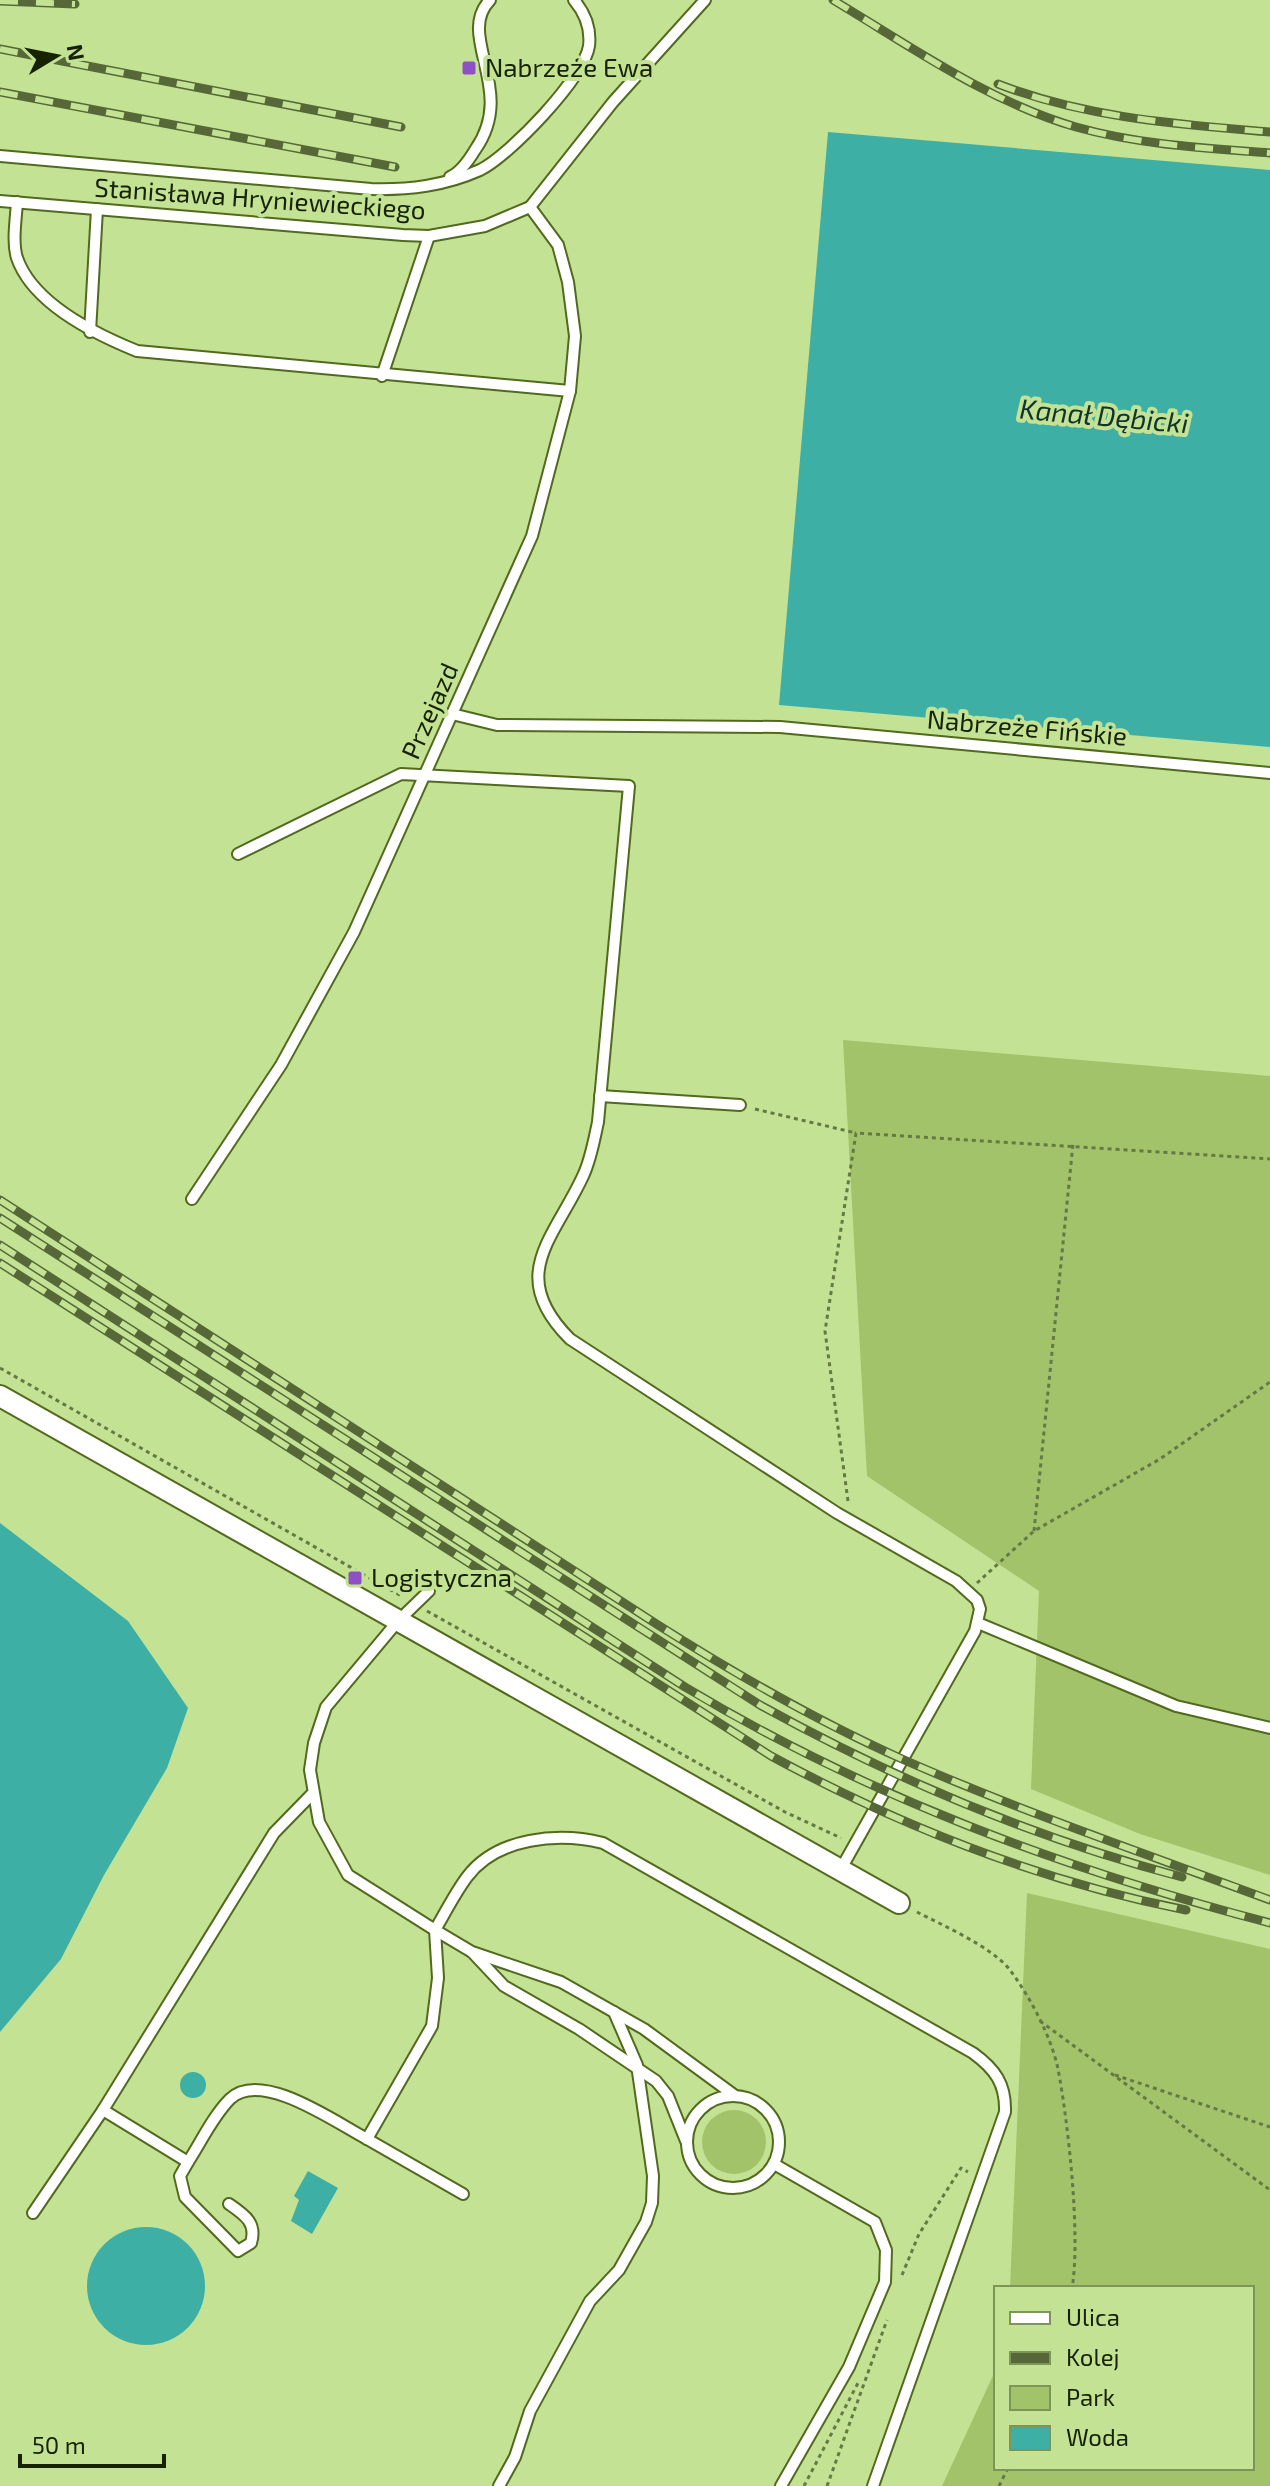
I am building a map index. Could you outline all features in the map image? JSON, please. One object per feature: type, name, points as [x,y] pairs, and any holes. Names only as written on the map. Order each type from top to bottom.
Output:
[{"type":"street","points":[[0,1396],[842,1867],[899,1903]]},
{"type":"lane","points":[[440,184],[453,177],[468,161],[489,125],[492,92],[478,30],[483,8],[490,0]]},
{"type":"lane","points":[[0,156],[371,189],[409,189],[440,184],[482,169],[509,150],[581,65],[589,34],[583,13],[574,0]]},
{"type":"lane","name":"Stanisława Hryniewieckiego","points":[[0,201],[429,236],[485,226],[530,207],[613,102],[705,0]]},
{"type":"lane","points":[[17,202],[17,258],[37,287],[58,309],[90,332],[137,351],[570,391]]},
{"type":"lane","name":"Przejazd","points":[[192,1199],[281,1065],[322,993],[426,774],[532,536],[570,391],[575,336],[568,282],[558,245],[530,207]]},
{"type":"lane","points":[[90,332],[97,209]]},
{"type":"lane","points":[[382,376],[429,236]]},
{"type":"lane","name":"Nabrzeże Fińskie","points":[[452,714],[497,725],[780,727],[1270,773]]},
{"type":"lane","points":[[238,854],[401,774],[479,781],[629,786],[598,1122],[583,1175],[541,1255],[537,1273],[545,1308],[570,1339],[601,1361],[850,1521],[969,1591],[980,1609],[978,1623],[842,1867]]},
{"type":"lane","points":[[600,1096],[740,1105]]},
{"type":"lane","points":[[429,1591],[398,1621],[326,1707],[314,1743],[312,1794],[319,1822],[348,1875],[472,1952],[536,1972],[614,2012],[734,2095],[762,2105],[773,2118],[779,2141],[774,2164],[764,2177],[750,2185],[718,2186],[695,2169],[668,2096],[637,2065],[504,1986],[472,1952]]},
{"type":"lane","points":[[978,1623],[1176,1706],[1270,1728]]},
{"type":"lane","points":[[33,2213],[103,2110],[274,1833],[312,1794]]},
{"type":"lane","points":[[367,2139],[432,2026],[438,1978],[435,1930],[468,1876],[504,1849],[556,1837],[603,1843],[990,2065],[1002,2086],[1005,2112],[873,2486]]},
{"type":"lane","points":[[499,2486],[515,2457],[530,2411],[590,2301],[619,2270],[646,2222],[652,2203],[653,2176],[637,2065],[614,2012]]},
{"type":"lane","points":[[229,2204],[251,2222],[254,2232],[251,2243],[238,2251],[185,2197],[180,2176],[231,2098],[246,2090],[275,2091],[463,2194]]},
{"type":"lane","points":[[686,2141],[696,2114],[719,2097],[734,2095]]},
{"type":"lane","points":[[103,2110],[188,2162]]},
{"type":"lane","points":[[774,2164],[875,2222],[888,2267],[885,2282],[849,2367],[781,2486]]},
{"type":"path","points":[[740,1105],[856,1133],[1073,1144],[1270,1159]]},
{"type":"path","points":[[850,1521],[825,1331],[856,1133]]},
{"type":"path","points":[[1034,1531],[1073,1144]]},
{"type":"path","points":[[0,1368],[785,1812],[854,1845]]},
{"type":"path","points":[[969,1591],[1034,1531],[1160,1459],[1270,1382]]},
{"type":"path","points":[[899,1903],[963,1935],[1009,1968],[1040,2021],[1058,2067],[1073,2214],[1072,2286]]},
{"type":"path","points":[[1040,2021],[1270,2190]]},
{"type":"path","points":[[1111,2074],[1270,2127]]},
{"type":"path","points":[[901,2277],[919,2234],[961,2168],[981,2179]]},
{"type":"path","points":[[827,2486],[888,2316]]},
{"type":"green space","points":[[843,1040],[1270,1076],[1270,1875],[1140,1834],[1031,1789],[1039,1591],[867,1476]]},
{"type":"green space","points":[[1027,1893],[1270,1949],[1270,2486],[942,2486],[994,2373],[994,2470],[1254,2470],[1254,2286],[1010,2286]]},
{"type":"green space","points":[[734,2110],[757,2119],[766,2142],[757,2165],[734,2174],[711,2165],[702,2142],[711,2119]]},
{"type":"water","name":"Kanał Dębicki","points":[[828,132],[1270,170],[1270,747],[779,705]]},
{"type":"water","points":[[0,1523],[128,1621],[188,1708],[167,1768],[104,1875],[61,1959],[0,2032]]},
{"type":"water","points":[[193,2072],[202,2076],[206,2085],[202,2094],[193,2098],[184,2094],[180,2085],[184,2076]]},
{"type":"water","points":[[308,2171],[338,2188],[312,2234],[291,2221],[299,2200],[294,2196]]},
{"type":"water","points":[[146,2227],[168,2232],[188,2244],[200,2264],[205,2286],[200,2308],[188,2328],[168,2340],[146,2345],[124,2340],[104,2328],[92,2308],[87,2286],[92,2264],[104,2244],[124,2232]]},
{"type":"railway","points":[[833,0],[981,88],[1044,116],[1124,138],[1270,153]]},
{"type":"railway","points":[[0,1],[75,4]]},
{"type":"railway","points":[[0,49],[401,127]]},
{"type":"railway","points":[[998,84],[1064,105],[1098,112],[1270,132]]},
{"type":"railway","points":[[0,92],[395,167]]},
{"type":"railway","points":[[0,1200],[658,1625],[778,1696],[839,1729],[947,1778],[1270,1900]]},
{"type":"railway","points":[[0,1218],[760,1705],[862,1758],[966,1804],[1072,1844],[1182,1877]]},
{"type":"railway","points":[[0,1245],[685,1687],[754,1727],[896,1796],[969,1826],[1117,1879],[1270,1923]]},
{"type":"railway","points":[[0,1263],[771,1756],[871,1806],[973,1849],[1078,1884],[1186,1910]]},
{"type":"place","name":"Nabrzeże Ewa","points":[[469,68]]},
{"type":"place","name":"Logistyczna","points":[[355,1578]]}]
